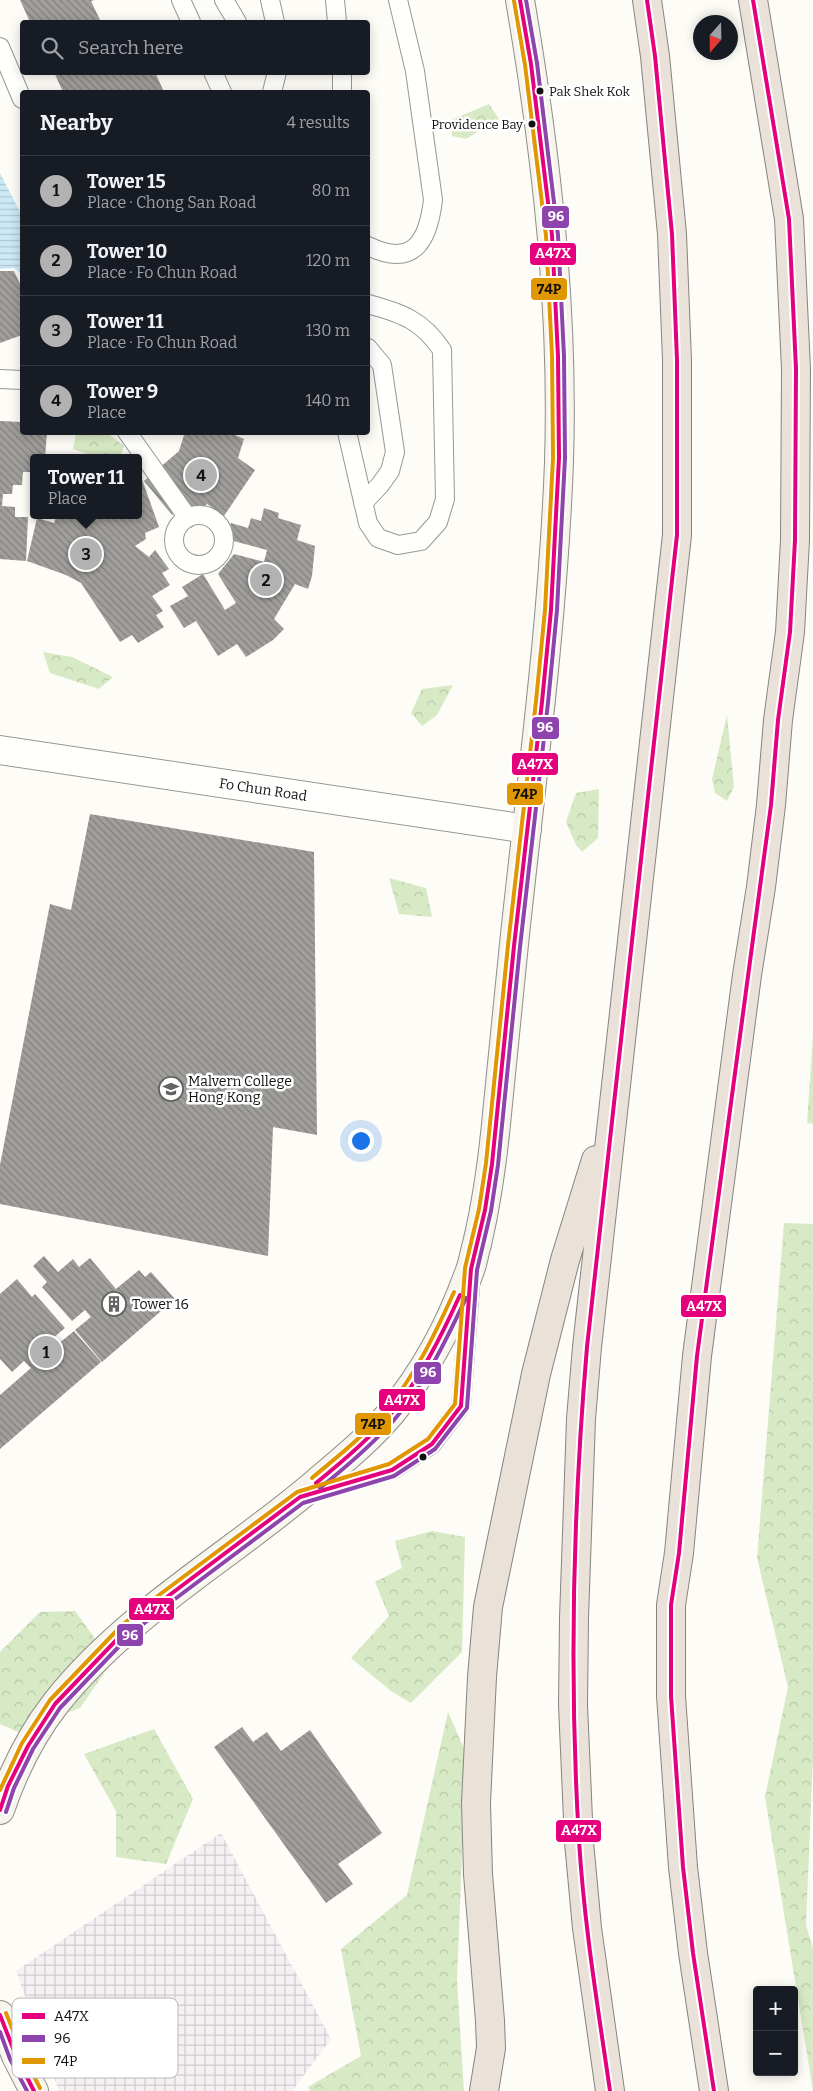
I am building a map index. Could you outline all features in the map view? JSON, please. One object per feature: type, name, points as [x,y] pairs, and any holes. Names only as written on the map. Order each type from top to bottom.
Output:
[{"type":"highway","points":[[610,2091],[587,1928],[579,1842],[573,1705],[574,1618],[581,1419],[595,1273],[617,1093],[678,535],[677,360],[672,234],[648,0]]},
{"type":"highway","points":[[714,2091],[694,1962],[683,1868],[671,1696],[670,1605],[679,1553],[697,1356],[771,805],[778,720],[790,632],[795,540],[796,368],[789,219],[753,0]]},
{"type":"highway","points":[[484,2091],[491,2048],[480,1903],[476,1803],[482,1677],[488,1606],[541,1355],[565,1260],[617,1093]]},
{"type":"main road","points":[[0,1810],[8,1786],[28,1746],[55,1704],[91,1665],[125,1631],[155,1606],[300,1497],[360,1446],[390,1414],[416,1378],[441,1338],[471,1269],[485,1210],[492,1164],[551,610],[559,458],[558,356],[552,235],[520,0]]},
{"type":"main road","points":[[0,2015],[12,2046]]},
{"type":"main road","points":[[27,2078],[34,2091]]},
{"type":"street","name":"Fo Chun Road","points":[[0,750],[527,829]]},
{"type":"lane","points":[[181,0],[190,20]]},
{"type":"lane","points":[[224,0],[236,20]]},
{"type":"lane","points":[[270,0],[275,20]]},
{"type":"lane","points":[[335,0],[337,20]]},
{"type":"lane","points":[[370,247],[379,251],[398,254],[414,249],[425,236],[432,210],[433,200],[415,71],[398,0]]},
{"type":"lane","points":[[0,47],[20,95]]},
{"type":"lane","points":[[214,75],[221,90]]},
{"type":"lane","points":[[272,90],[276,75]]},
{"type":"lane","points":[[342,75],[342,90]]},
{"type":"lane","points":[[348,435],[368,523],[378,538],[398,545],[421,541],[438,522],[445,499],[442,350],[432,335],[419,323],[397,312],[370,305]]},
{"type":"lane","points":[[363,503],[390,471],[395,452],[382,365],[370,350]]},
{"type":"lane","points":[[0,379],[20,380]]},
{"type":"lane","points":[[129,435],[188,518]]},
{"type":"lane","points":[[300,1497],[392,1470],[432,1444],[461,1406],[471,1269]]},
{"type":"shaded area","points":[[221,1833],[331,2039],[292,2091],[59,2091],[54,2078],[178,2078],[178,1998],[26,1998],[16,1971]]},
{"type":"green space","points":[[489,104],[499,119],[466,139],[452,136],[451,120]]},
{"type":"green space","points":[[76,435],[110,435],[124,446],[121,454],[87,454],[73,449]]},
{"type":"green space","points":[[43,652],[72,657],[113,677],[99,689],[50,673]]},
{"type":"green space","points":[[453,685],[437,715],[422,726],[411,713],[422,689]]},
{"type":"green space","points":[[727,715],[734,787],[727,801],[715,793],[712,779]]},
{"type":"green space","points":[[599,789],[598,838],[582,852],[576,845],[566,822],[576,793]]},
{"type":"green space","points":[[389,878],[426,888],[432,917],[399,914]]},
{"type":"green space","points":[[813,1034],[813,1124],[807,1123]]},
{"type":"green space","points":[[784,1223],[813,1224],[813,1757],[806,1925],[813,1949],[813,2091],[798,1999],[798,1986],[796,1986],[765,1797],[788,1687],[757,1558]]},
{"type":"green space","points":[[432,1531],[465,1537],[462,1652],[411,1703],[391,1691],[351,1658],[389,1616],[375,1582],[402,1568],[395,1541]]},
{"type":"green space","points":[[75,1611],[112,1662],[80,1708],[18,1732],[0,1724],[0,1652],[40,1612]]},
{"type":"green space","points":[[448,1712],[466,1753],[457,1980],[464,2091],[310,2091],[308,2087],[361,2056],[341,1949],[407,1895]]},
{"type":"green space","points":[[154,1729],[193,1799],[166,1864],[116,1857],[116,1811],[84,1754]]},
{"type":"water","points":[[0,173],[20,212],[20,272],[14,268],[0,269]]},
{"type":"building","points":[[20,0],[95,0],[91,1],[100,20],[29,20]]},
{"type":"building","points":[[55,75],[156,75],[163,90],[62,90]]},
{"type":"building","points":[[0,271],[14,271],[20,284],[20,336],[0,343]]},
{"type":"building","points":[[0,421],[20,422],[20,435],[47,435],[45,454],[30,454],[30,472],[23,472],[22,485],[13,485],[12,494],[3,494],[2,506],[15,507],[15,517],[28,517],[26,561],[0,559]]},
{"type":"building","points":[[184,435],[235,435],[244,439],[238,458],[255,470],[224,516],[207,504],[192,518],[182,506],[172,515],[144,481],[179,451]]},
{"type":"building","points":[[142,479],[159,527],[145,533],[146,539],[135,546],[149,557],[155,550],[169,569],[162,573],[170,585],[152,596],[163,611],[156,615],[164,627],[138,643],[132,635],[120,642],[81,583],[66,575],[27,561],[37,519],[54,523],[56,519],[142,519]]},
{"type":"building","points":[[264,508],[279,513],[278,518],[301,525],[297,540],[315,546],[312,576],[308,589],[295,584],[274,619],[284,629],[273,640],[246,657],[237,644],[218,656],[196,621],[184,628],[170,606],[188,596],[182,587],[203,574],[225,610],[236,603],[218,574],[234,554],[264,562],[267,550],[226,539],[231,523],[248,528],[251,518],[261,521]]},
{"type":"building","name":"Malvern College Hong Kong","points":[[90,814],[314,852],[317,1135],[273,1127],[268,1256],[0,1204],[0,1165],[50,904],[71,910]]},
{"type":"building","name":"Tower 16","points":[[44,1256],[58,1272],[73,1259],[79,1267],[90,1258],[116,1289],[139,1270],[145,1277],[151,1272],[175,1299],[102,1362],[75,1330],[91,1317],[85,1310],[72,1321],[42,1287],[47,1282],[33,1266]]},
{"type":"building","points":[[17,1279],[32,1297],[35,1294],[65,1328],[53,1338],[58,1344],[74,1331],[101,1362],[0,1449],[0,1395],[31,1368],[24,1361],[12,1372],[0,1359],[0,1294]]},
{"type":"building","points":[[242,1727],[253,1742],[267,1732],[281,1751],[310,1730],[382,1833],[338,1864],[353,1884],[326,1903],[214,1747]]},
{"type":"transit line","name":"A47X","points":[[0,1810],[8,1786],[28,1746],[55,1704],[125,1631],[155,1606],[300,1497],[392,1470],[432,1444],[461,1406],[471,1269],[485,1210],[492,1164],[514,946],[542,702],[551,610],[559,458],[558,356],[552,235],[531,64],[520,0]]},
{"type":"transit line","name":"96","points":[[6,1812],[14,1788],[33,1749],[60,1708],[129,1636],[159,1611],[303,1503],[394,1476],[435,1449],[467,1408],[477,1270],[491,1211],[498,1165],[520,947],[548,703],[557,610],[565,458],[564,356],[558,235],[537,63],[526,0]]},
{"type":"transit line","name":"A47X","points":[[610,2091],[592,1966],[581,1871],[574,1717],[574,1594],[578,1470],[587,1347],[677,535],[677,360],[672,234],[655,56],[647,0]]},
{"type":"transit line","name":"A47X","points":[[714,2091],[693,1953],[683,1867],[671,1696],[671,1605],[679,1553],[697,1356],[771,805],[778,720],[790,632],[795,540],[796,369],[789,219],[753,0]]},
{"type":"transit line","name":"74P","points":[[0,1790],[22,1743],[50,1700],[121,1626],[151,1601],[297,1492],[389,1464],[428,1439],[455,1404],[465,1268],[479,1209],[486,1163],[508,945],[536,701],[545,610],[553,458],[552,356],[546,236],[525,65],[514,1]]},
{"type":"transit line","name":"74P","points":[[312,1478],[368,1429],[396,1398],[424,1354],[454,1292]]},
{"type":"transit line","name":"A47X","points":[[316,1483],[364,1442],[401,1401],[429,1357],[460,1295]]},
{"type":"transit line","name":"96","points":[[320,1488],[368,1447],[386,1429],[416,1392],[434,1362],[466,1298]]},
{"type":"transit line","name":"74P","points":[[6,2013],[12,2028]]},
{"type":"transit line","name":"A47X","points":[[0,2015],[12,2046]]},
{"type":"transit line","name":"96","points":[[0,2032],[12,2063]]},
{"type":"transit line","name":"96","points":[[20,2078],[27,2091]]},
{"type":"transit line","name":"A47X","points":[[27,2078],[34,2091]]},
{"type":"transit line","name":"74P","points":[[35,2078],[40,2088]]},
{"type":"place","name":"Pak Shek Kok","points":[[540,91]]},
{"type":"place","name":"Providence Bay","points":[[532,124]]},
{"type":"place","name":"Tower 9","points":[[201,475]]},
{"type":"place","name":"Tower 11","points":[[86,554]]},
{"type":"place","name":"Tower 10","points":[[266,580]]},
{"type":"place","name":"Malvern College Hong Kong","points":[[171,1089]]},
{"type":"place","name":"Tower 16","points":[[114,1304]]},
{"type":"place","name":"Tower 15","points":[[46,1352]]}]
